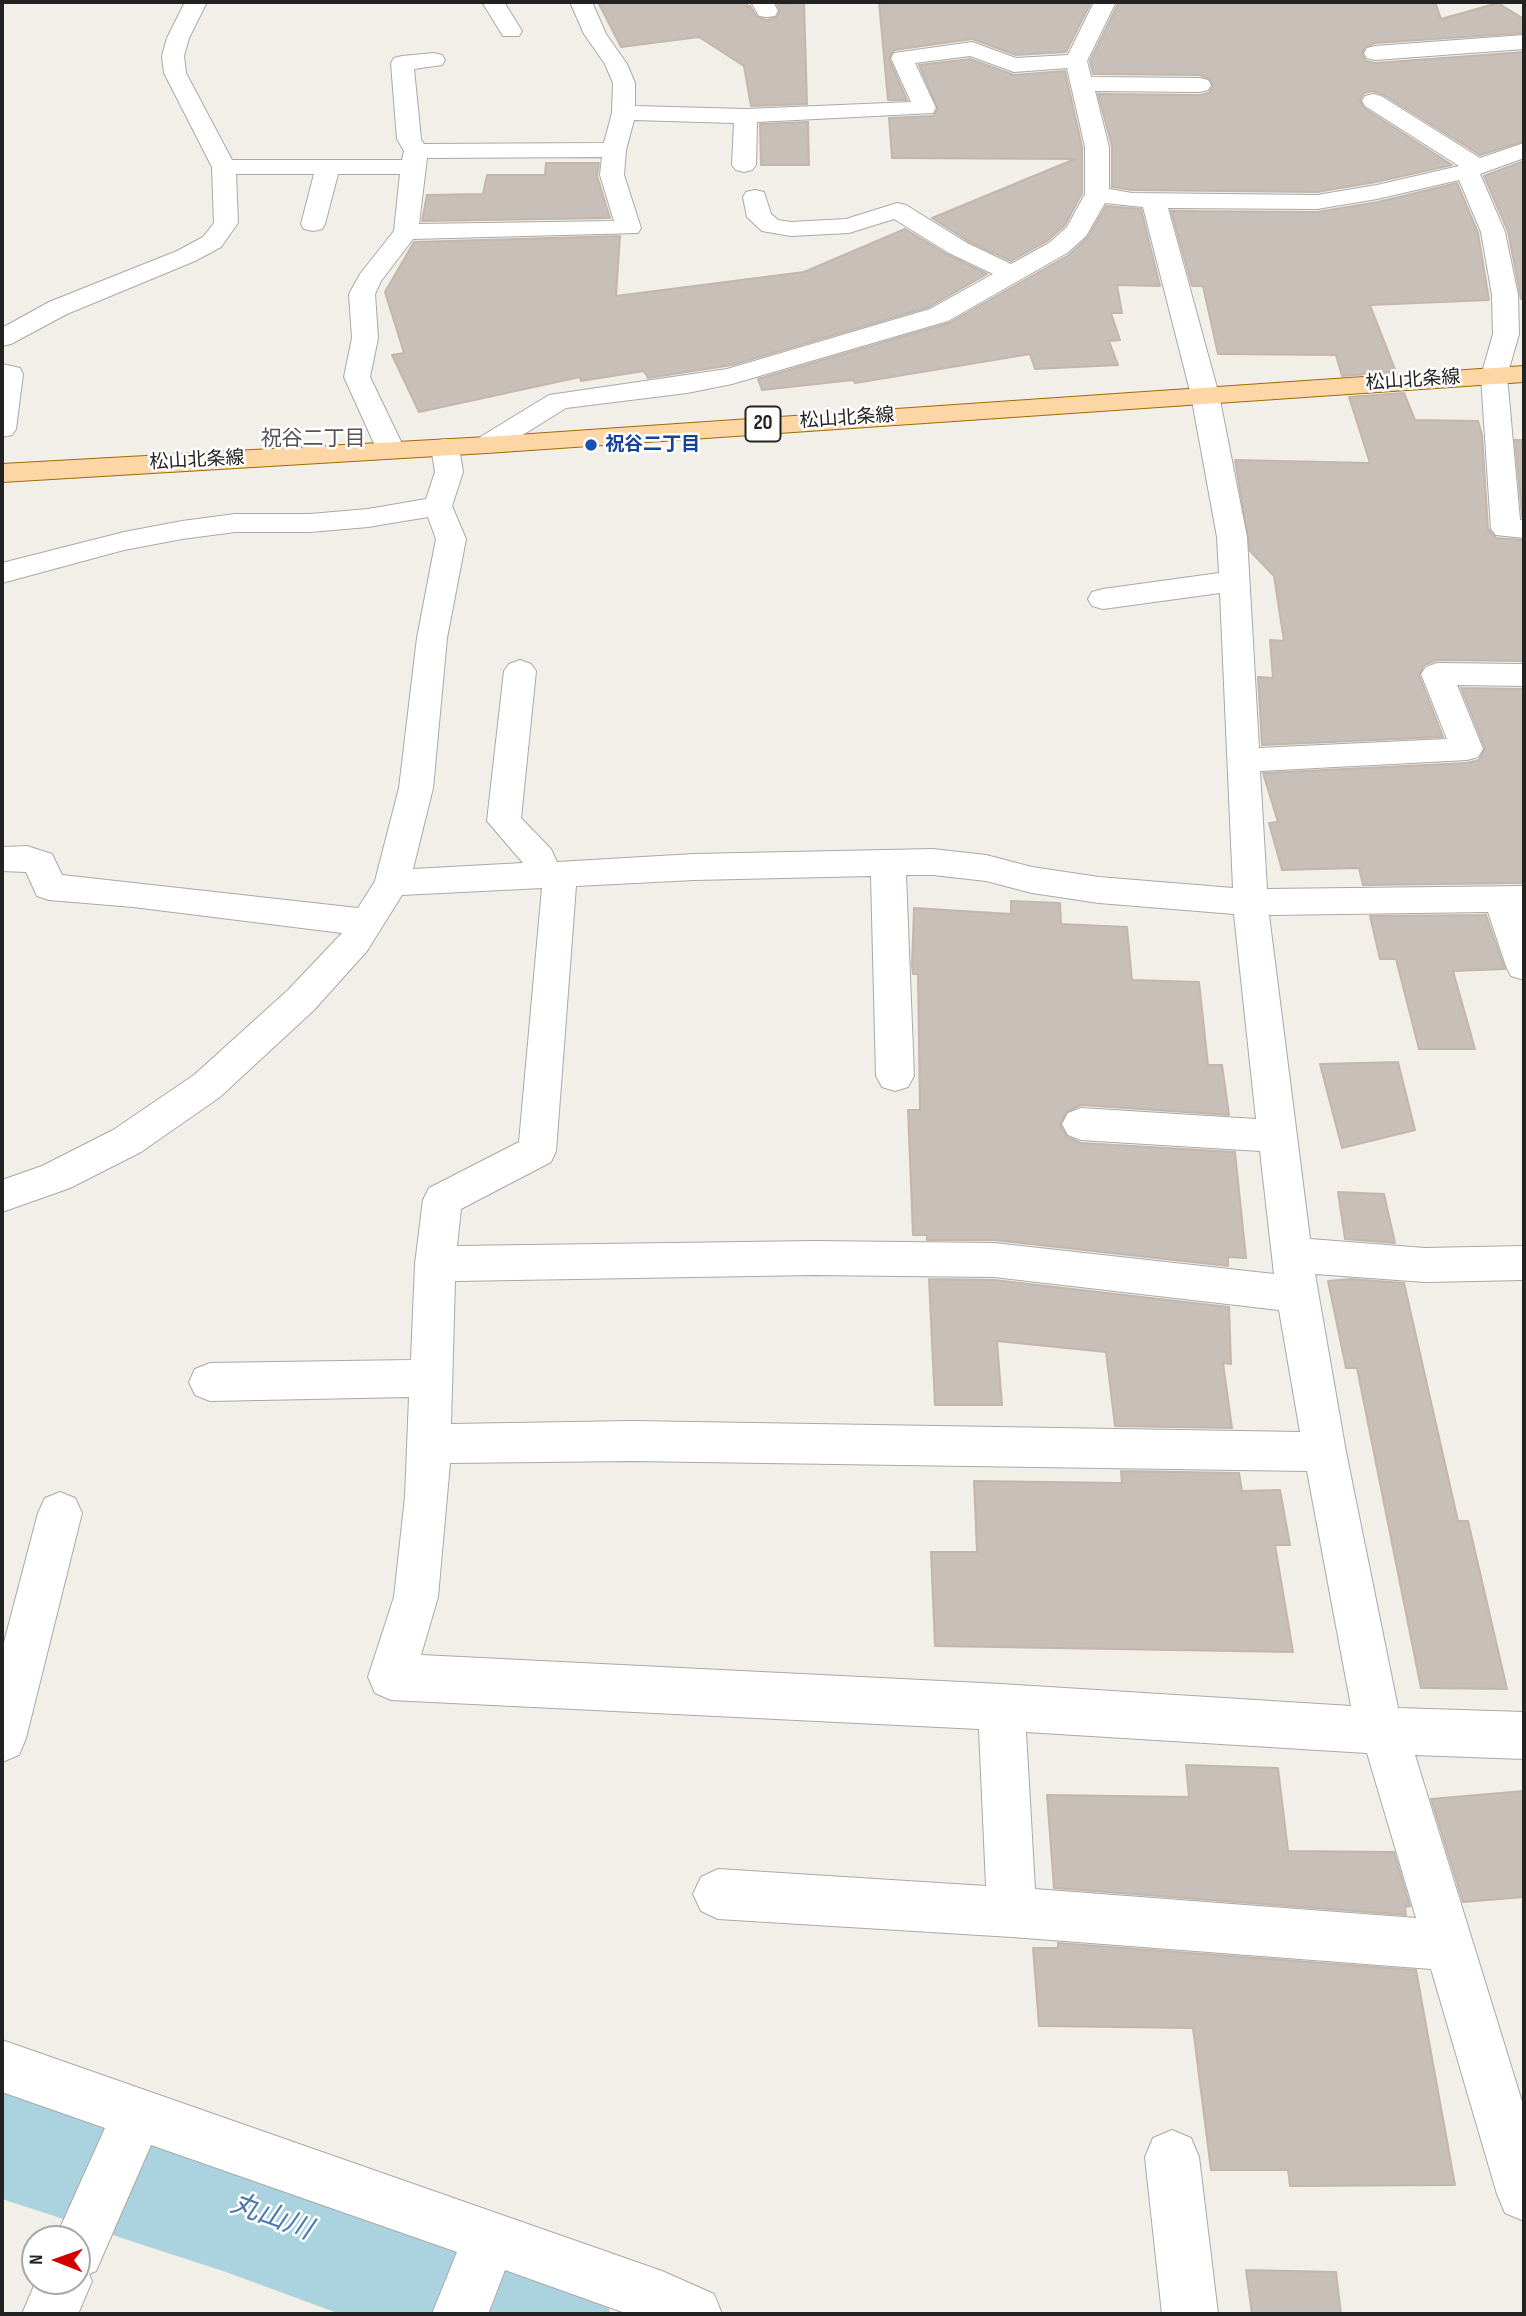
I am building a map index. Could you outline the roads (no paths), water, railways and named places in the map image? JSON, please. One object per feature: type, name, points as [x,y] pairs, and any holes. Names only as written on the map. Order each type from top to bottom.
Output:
[{"type":"main road","name":"松山北条線","points":[[2,473],[487,445],[1524,374]]},
{"type":"street","points":[[2,338],[58,308],[186,256],[212,242],[226,223],[225,167],[175,73],[173,56],[178,38],[196,2]]},
{"type":"street","points":[[492,2],[511,31]]},
{"type":"street","points":[[406,232],[629,228],[612,176],[614,150],[624,113],[624,83],[616,64],[595,34],[581,2]]},
{"type":"street","points":[[487,445],[559,401],[687,386],[732,376],[939,315],[1058,248],[1077,231],[1097,194],[1097,147],[1078,72],[1105,2]]},
{"type":"street","points":[[1375,53],[1524,42]]},
{"type":"street","points":[[624,113],[746,116],[925,108],[902,58],[972,49],[1014,65],[1200,85]]},
{"type":"street","points":[[391,450],[357,377],[365,338],[362,293],[369,279],[406,232],[414,159],[409,139],[402,63],[434,60]]},
{"type":"street","points":[[1373,101],[1473,169],[1493,232],[1505,295],[1506,334],[1494,376],[1506,530],[1524,529]]},
{"type":"street","points":[[744,165],[746,116]]},
{"type":"street","points":[[225,167],[328,167],[414,159],[614,150]]},
{"type":"street","points":[[1097,194],[1154,201],[1317,202],[1377,192],[1473,169],[1524,150]]},
{"type":"street","points":[[313,224],[328,167]]},
{"type":"street","points":[[755,197],[759,217],[771,226],[790,229],[849,226],[897,210],[958,248],[1014,275]]},
{"type":"street","points":[[1154,201],[1205,395],[1232,537],[1252,929],[1297,1294],[1325,1452],[1374,1706],[1524,2194]]},
{"type":"street","points":[[2,372],[10,374],[2,429]]},
{"type":"street","points":[[2,1196],[56,1177],[127,1141],[207,1086],[301,1000],[355,942],[392,883],[416,788],[432,638],[451,539],[438,506],[449,472],[445,447]]},
{"type":"street","points":[[2,573],[124,541],[182,530],[235,523],[310,523],[368,518],[438,506]]},
{"type":"street","points":[[1102,599],[1211,583],[1235,583]]},
{"type":"street","points":[[520,671],[504,821],[552,875],[537,1151],[443,1200],[435,1264],[427,1497],[416,1597],[391,1677],[1002,1707],[1383,1731],[1524,1735]]},
{"type":"street","points":[[1244,760],[1466,749],[1437,674],[1524,675]]},
{"type":"street","points":[[2,859],[27,859],[40,863],[49,887],[133,894],[303,917],[367,922]]},
{"type":"street","points":[[392,883],[694,867],[933,862],[986,868],[1032,880],[1099,890],[1252,902],[1513,899],[1524,966]]},
{"type":"street","points":[[888,863],[895,1076]]},
{"type":"street","points":[[1081,1124],[1277,1136]]},
{"type":"street","points":[[1292,1255],[1425,1265],[1483,1266],[1524,1263]]},
{"type":"street","points":[[435,1264],[814,1258],[994,1260],[1297,1294]]},
{"type":"street","points":[[210,1382],[430,1378]]},
{"type":"street","points":[[429,1444],[632,1441],[1325,1452]]},
{"type":"street","points":[[2,1738],[60,1513]]},
{"type":"street","points":[[1002,1707],[1012,1912]]},
{"type":"street","points":[[718,1894],[1012,1912],[1448,1945]]},
{"type":"street","points":[[2,2066],[132,2130],[488,2241],[662,2299],[694,2314]]},
{"type":"street","points":[[89,2225],[132,2130]]},
{"type":"street","points":[[1172,2157],[1190,2314]]},
{"type":"street","points":[[460,2314],[488,2241]]},
{"type":"street","points":[[50,2314],[58,2295]]},
{"type":"waterway","name":"丸山川","points":[[2,2129],[226,2201],[538,2314]]},
{"type":"place","name":"祝谷二丁目","points":[[591,445]]},
{"type":"district","name":"祝谷二丁目","points":[[313,440]]}]
